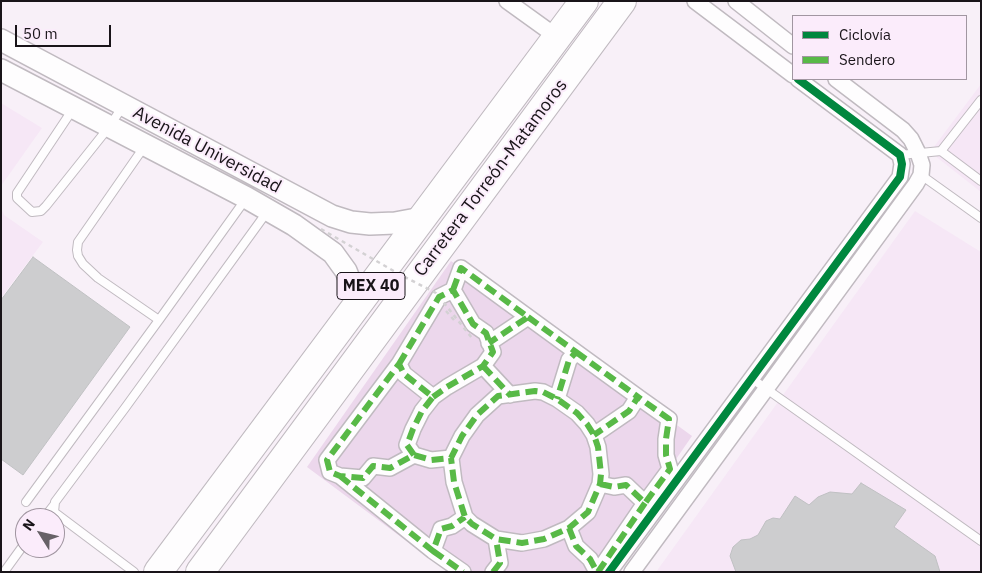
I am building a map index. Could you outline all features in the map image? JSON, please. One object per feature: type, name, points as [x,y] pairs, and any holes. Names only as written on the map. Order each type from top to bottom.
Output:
[{"type":"highway","name":"Carretera Torreón-Matamoros","points":[[200,572],[622,1]]},
{"type":"highway","name":"MEX 40","points":[[158,572],[557,36],[575,4]]},
{"type":"main road","name":"Avenida Universidad","points":[[1,40],[319,210],[351,222],[370,224],[395,223],[422,218]]},
{"type":"main road","name":"Avenida Universidad","points":[[1,70],[247,198],[294,225],[333,253],[346,270],[356,306]]},
{"type":"main road","points":[[218,184],[231,162]]},
{"type":"street","points":[[507,1],[557,36]]},
{"type":"street","points":[[694,1],[792,74]]},
{"type":"street","points":[[736,1],[792,45]]},
{"type":"street","points":[[609,572],[897,182],[902,164],[900,155],[799,80]]},
{"type":"street","points":[[632,572],[921,175],[922,165],[911,139],[903,130],[837,80]]},
{"type":"street","points":[[451,458],[431,460],[414,455],[407,445],[422,411],[433,396],[483,366],[492,352],[486,333],[474,324],[454,290],[460,268],[669,419],[666,455],[670,469],[598,572],[590,558],[576,546],[569,528]]},
{"type":"street","points":[[454,290],[439,297],[400,364],[328,460],[330,472],[340,476],[463,572]]},
{"type":"street","points":[[490,343],[528,317]]},
{"type":"street","points":[[557,399],[569,360],[576,352]]},
{"type":"street","points":[[400,364],[404,374],[433,396]]},
{"type":"street","points":[[483,366],[510,395]]},
{"type":"street","points":[[535,391],[543,392],[577,413],[587,424],[594,436],[598,447],[601,474],[600,484],[588,512],[569,528],[544,539],[522,543],[496,539],[472,524],[465,517],[454,482],[451,458],[459,441],[477,415],[498,396],[510,395],[535,391]]},
{"type":"street","points":[[594,436],[629,411],[638,397]]},
{"type":"street","points":[[340,476],[364,478],[373,466],[390,468],[414,455]]},
{"type":"street","points":[[600,484],[614,487],[626,486],[645,503]]},
{"type":"street","points":[[664,498],[678,508]]},
{"type":"street","points":[[433,550],[441,528],[452,526],[465,517]]},
{"type":"street","points":[[493,572],[500,563],[496,539]]},
{"type":"lane","points":[[941,151],[981,100]]},
{"type":"lane","points":[[73,109],[17,193],[17,198],[32,212],[41,211],[46,206],[109,127],[123,106]]},
{"type":"lane","points":[[146,146],[78,242],[77,250],[83,264],[98,278],[159,320]]},
{"type":"lane","points":[[900,155],[941,151],[981,181]]},
{"type":"lane","points":[[921,175],[981,218]]},
{"type":"lane","points":[[26,502],[247,198]]},
{"type":"lane","points":[[52,508],[268,210]]},
{"type":"lane","points":[[751,378],[765,390],[981,541]]},
{"type":"lane","points":[[54,505],[54,512],[134,572]]},
{"type":"lane","points":[[4,567],[15,554]]},
{"type":"path","points":[[321,229],[436,293],[472,338]]},
{"type":"shaded area","points":[[981,84],[981,192],[930,152]]},
{"type":"shaded area","points":[[1,103],[42,128],[1,186]]},
{"type":"shaded area","points":[[1,207],[4,215],[43,242],[1,298]]},
{"type":"shaded area","points":[[915,211],[981,252],[981,572],[656,572]]},
{"type":"shaded area","points":[[451,261],[692,436],[598,572],[448,572],[307,467]]},
{"type":"building","points":[[33,257],[130,327],[23,475],[1,459],[1,300]]},
{"type":"building","points":[[861,483],[906,510],[894,527],[935,556],[940,572],[736,572],[730,556],[733,547],[741,540],[750,539],[758,535],[766,521],[773,518],[780,519],[795,496],[809,505],[818,497],[830,492],[852,494]]},
{"type":"marked path","points":[[453,290],[461,268],[528,317],[489,343]]},
{"type":"marked path","points":[[399,364],[439,297],[453,290],[473,324],[486,333],[493,352],[483,366],[433,397]]},
{"type":"marked path","points":[[528,317],[576,352],[569,360],[557,399]]},
{"type":"marked path","points":[[576,352],[638,397],[629,411],[594,435]]},
{"type":"marked path","points":[[414,455],[407,445],[422,411],[433,397],[404,374],[399,364],[327,460],[330,472],[340,476],[363,478],[373,466],[390,468],[414,455],[431,460],[451,458],[462,436],[477,415],[498,396],[535,391],[543,392],[557,399],[577,413],[587,424],[594,435],[598,447],[601,474],[600,484],[588,512],[569,528],[544,539],[522,543],[496,539],[472,524],[465,517],[454,482],[451,458]]},
{"type":"marked path","points":[[483,366],[510,395]]},
{"type":"marked path","points":[[600,484],[614,487],[626,485],[645,503],[670,469],[666,455],[669,419],[638,397]]},
{"type":"marked path","points":[[340,476],[433,551],[441,529],[452,526],[465,517]]},
{"type":"marked path","points":[[598,572],[645,503]]},
{"type":"marked path","points":[[569,528],[576,546],[590,559],[597,572]]},
{"type":"marked path","points":[[493,572],[500,563],[496,539]]},
{"type":"marked path","points":[[433,551],[463,572]]},
{"type":"cycle path","points":[[609,572],[900,177],[902,164],[900,155],[799,80]]}]
